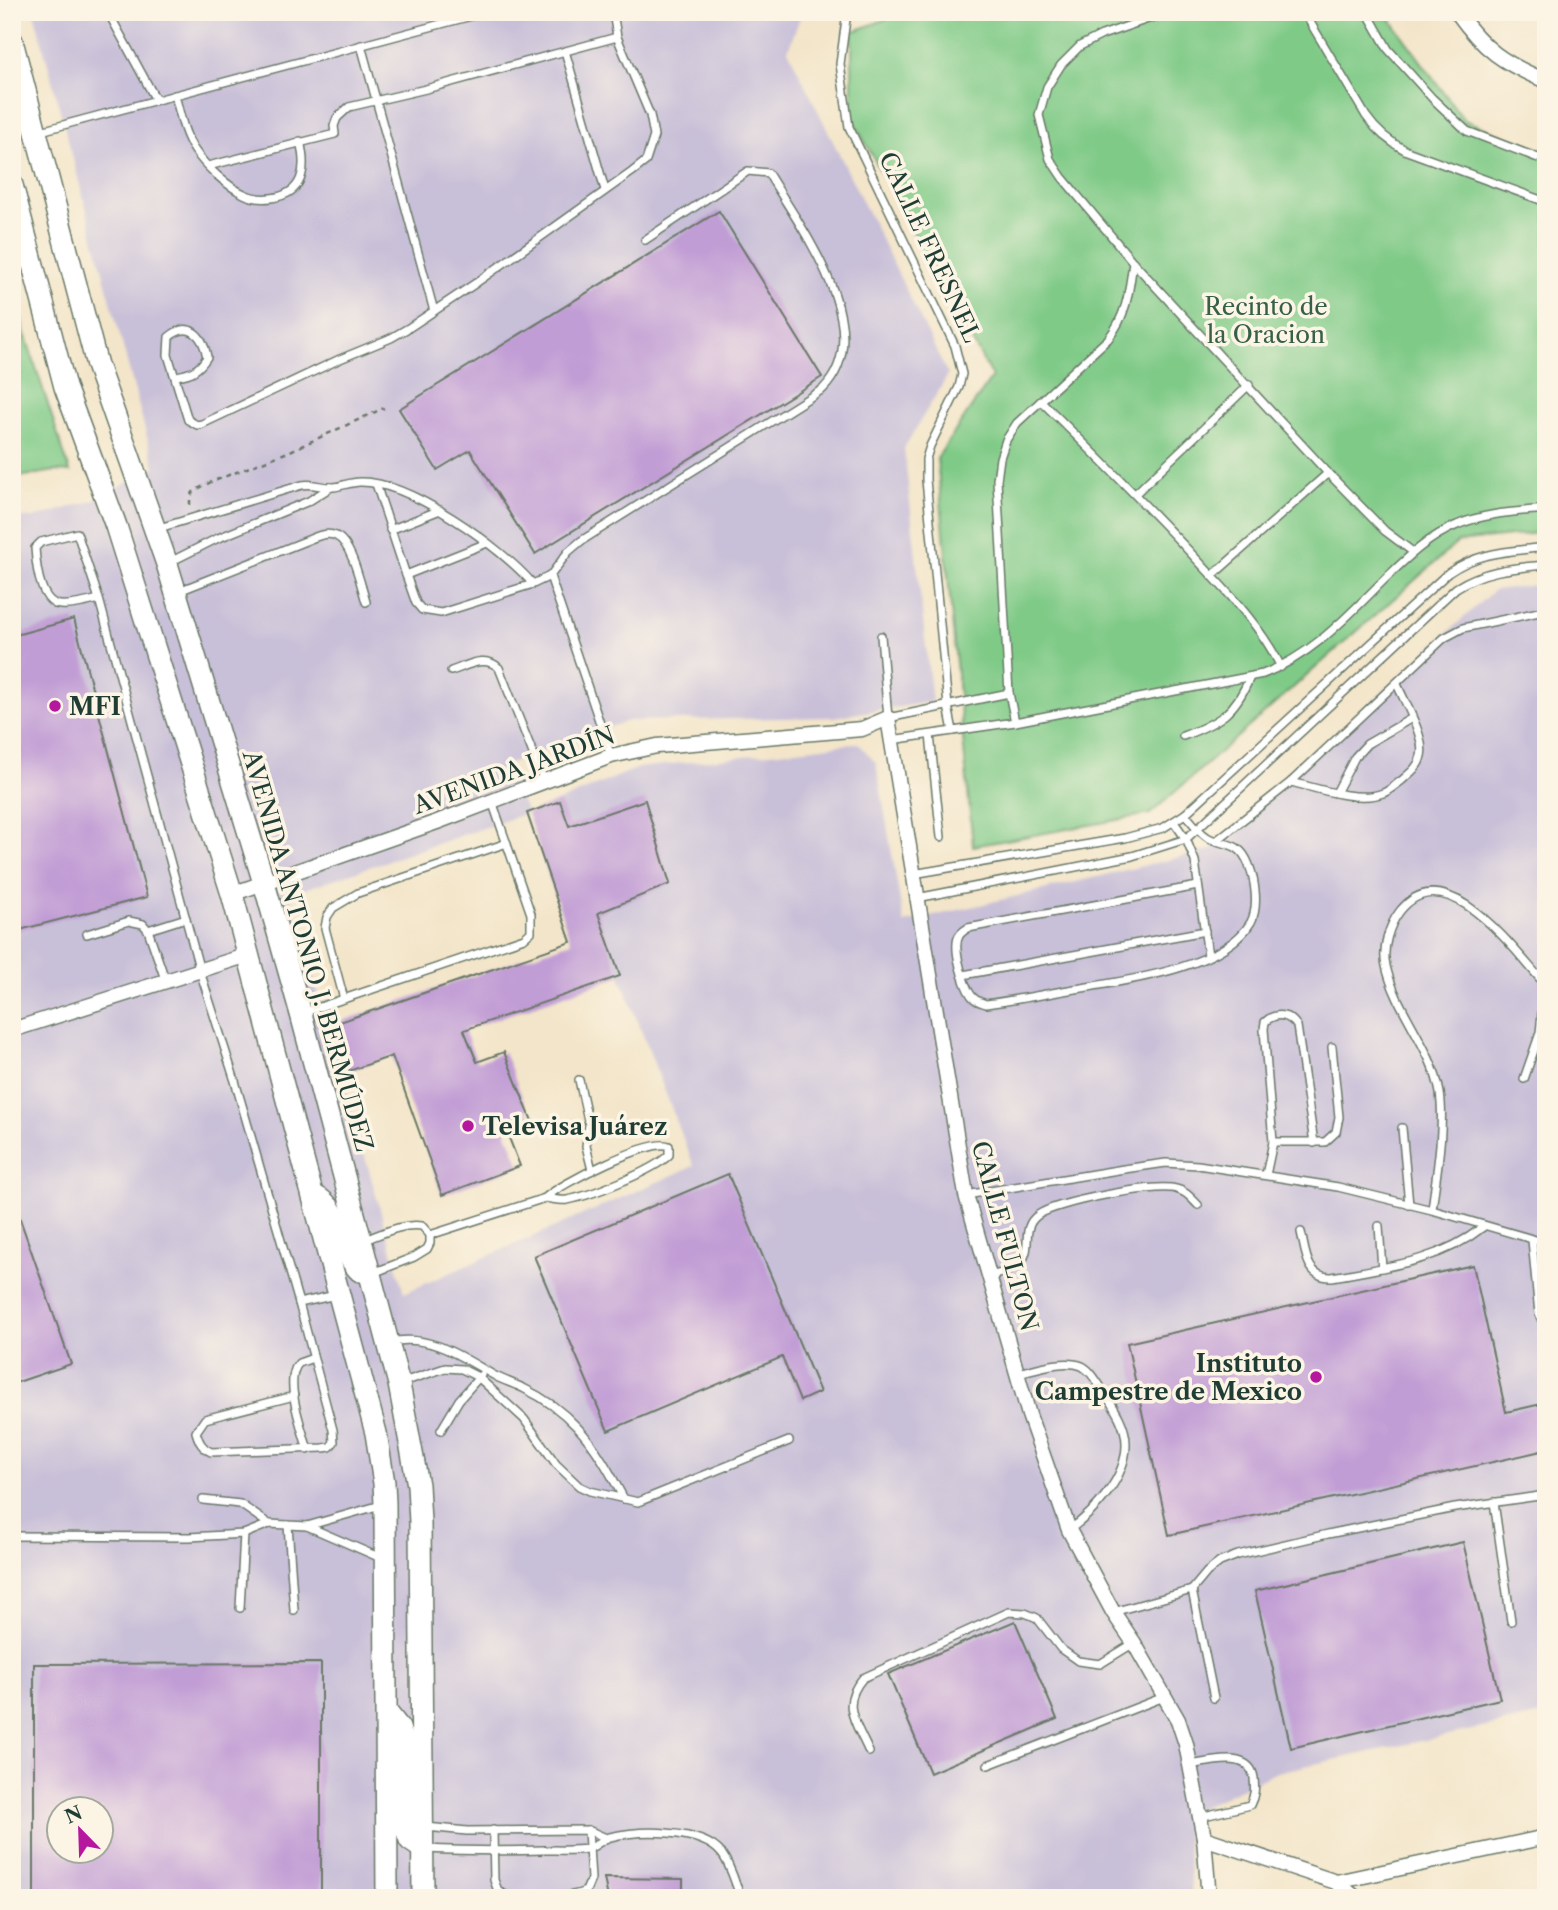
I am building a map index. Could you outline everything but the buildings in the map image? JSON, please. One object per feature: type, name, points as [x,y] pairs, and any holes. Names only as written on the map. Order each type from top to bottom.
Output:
[{"type":"main road","name":"AVENIDA ANTONIO J. BERMÚDEZ","points":[[12,41],[97,365],[156,529],[264,883],[399,1384],[418,1485],[423,1898]]},
{"type":"main road","points":[[12,185],[65,387],[116,526],[232,894],[376,1433],[385,1504],[387,1898]]},
{"type":"main road","points":[[291,1108],[307,1110],[315,1117],[332,1174],[341,1187],[349,1192]]},
{"type":"main road","points":[[313,1195],[326,1203],[334,1213],[355,1266],[369,1274]]},
{"type":"main road","points":[[387,1712],[399,1728],[403,1742],[406,1829],[411,1840],[423,1849]]},
{"type":"street","points":[[1457,12],[1489,51],[1503,61],[1546,81]]},
{"type":"street","name":"AVENIDA JARDÍN","points":[[232,894],[611,756],[657,746],[862,729],[888,718]]},
{"type":"street","name":"CALLE FULTON","points":[[888,718],[966,1195],[988,1276],[1033,1427],[1069,1530],[1113,1612],[1178,1720],[1191,1765],[1204,1838],[1209,1898]]},
{"type":"street","name":"AVENIDA JARDÍN","points":[[862,729],[891,740]]},
{"type":"street","points":[[12,1031],[248,955]]},
{"type":"street","points":[[1336,1882],[1546,1837]]},
{"type":"street","points":[[1204,1838],[1336,1882],[1356,1898]]},
{"type":"lane","points":[[108,12],[156,100]]},
{"type":"lane","points":[[36,132],[485,12]]},
{"type":"lane","points":[[176,376],[188,375],[200,369],[207,357],[205,344],[186,328],[169,337],[168,355],[188,421],[197,425],[391,338],[476,283],[646,161],[654,136],[650,115],[617,37],[613,12]]},
{"type":"lane","name":"CALLE FRESNEL","points":[[847,12],[840,64],[849,127],[955,346],[962,374],[959,387],[937,429],[926,459],[948,706],[953,731]]},
{"type":"lane","points":[[1168,12],[1102,35],[1080,46],[1060,65],[1047,87],[1039,115],[1050,159],[1133,262],[1328,472],[1385,531],[1413,552]]},
{"type":"lane","points":[[1304,12],[1366,116],[1376,130],[1390,142],[1407,151],[1546,202]]},
{"type":"lane","points":[[1367,12],[1388,49],[1432,98],[1467,131],[1546,162]]},
{"type":"lane","points":[[208,166],[335,134],[334,126],[342,112],[349,107],[617,37]]},
{"type":"lane","points":[[361,45],[434,311]]},
{"type":"lane","points":[[565,51],[605,190]]},
{"type":"lane","points":[[175,95],[187,137],[195,152],[208,166],[245,195],[263,198],[283,196],[296,186],[303,173],[304,156],[300,141]]},
{"type":"lane","points":[[376,484],[416,603],[422,610],[432,613],[461,607],[550,576],[568,552],[582,541],[823,389],[834,378],[843,338],[840,311],[817,256],[768,173],[748,171],[645,240]]},
{"type":"lane","points":[[1015,722],[1009,693],[997,480],[1000,458],[1006,440],[1017,423],[1108,340],[1119,326],[1126,311],[1133,262]]},
{"type":"lane","points":[[1135,494],[1250,385]]},
{"type":"lane","points":[[1041,401],[1135,494],[1212,576],[1265,637],[1281,667]]},
{"type":"lane","points":[[1212,576],[1328,472]]},
{"type":"lane","points":[[156,529],[302,485],[312,483],[331,487],[360,482],[376,484],[417,497],[440,510],[487,543],[533,584]]},
{"type":"lane","points":[[167,564],[216,539],[309,501],[331,487]]},
{"type":"lane","points":[[891,740],[1015,722],[1250,677],[1281,667],[1317,644],[1413,552],[1448,530],[1471,520],[1498,514],[1546,509]]},
{"type":"lane","points":[[390,530],[440,510]]},
{"type":"lane","points":[[99,599],[64,604],[51,601],[44,590],[35,561],[35,548],[41,542],[77,533],[99,599],[200,971],[235,1081],[299,1303],[334,1436],[330,1447],[308,1450],[211,1452],[202,1446],[196,1432],[201,1423],[213,1415],[294,1396]]},
{"type":"lane","points":[[175,592],[308,540],[330,535],[338,537],[347,548],[366,602]]},
{"type":"lane","points":[[406,575],[487,543]]},
{"type":"lane","points":[[913,874],[1125,838],[1174,822],[1420,598],[1465,561],[1498,552],[1546,547]]},
{"type":"lane","points":[[1465,561],[1472,577]]},
{"type":"lane","points":[[916,898],[1132,856],[1186,839],[1448,595],[1472,577],[1502,569],[1546,565]]},
{"type":"lane","points":[[550,576],[611,756]]},
{"type":"lane","points":[[1216,841],[1291,782],[1444,638],[1463,628],[1539,612]]},
{"type":"lane","points":[[881,636],[888,718],[1009,693]]},
{"type":"lane","points":[[451,671],[481,661],[494,663],[499,668],[544,781]]},
{"type":"lane","points":[[1183,736],[1212,725],[1233,710],[1250,677]]},
{"type":"lane","points":[[1291,782],[1336,793],[1373,796],[1385,793],[1413,771],[1422,756],[1421,746],[1412,718],[1396,684]]},
{"type":"lane","points":[[1336,793],[1355,757],[1367,744],[1412,718]]},
{"type":"lane","points":[[930,735],[940,837]]},
{"type":"lane","points":[[301,1013],[524,938],[531,932],[531,914],[492,801]]},
{"type":"lane","points":[[1185,814],[1198,829],[1216,841],[1236,846],[1249,864],[1256,904],[1253,919],[1246,929],[1208,956],[1148,976],[986,1004],[970,994],[957,946],[959,936],[968,928],[1198,886]]},
{"type":"lane","points":[[1174,822],[1186,839],[1195,861],[1208,956]]},
{"type":"lane","points":[[344,999],[326,928],[327,917],[333,908],[358,893],[507,843]]},
{"type":"lane","points":[[1432,1210],[1438,1158],[1440,1094],[1426,1054],[1399,1000],[1385,963],[1386,944],[1392,925],[1408,903],[1435,893],[1454,897],[1468,905],[1488,921],[1545,985],[1539,1033],[1524,1079]]},
{"type":"lane","points":[[148,930],[186,918]]},
{"type":"lane","points":[[87,934],[129,921],[143,924],[148,930],[166,982]]},
{"type":"lane","points":[[963,975],[1205,930]]},
{"type":"lane","points":[[1266,1175],[1273,1142],[1264,1029],[1265,1022],[1270,1018],[1285,1016],[1294,1022],[1299,1035],[1314,1143]]},
{"type":"lane","points":[[1273,1142],[1314,1143],[1325,1142],[1331,1138],[1338,1126],[1332,1047]]},
{"type":"lane","points":[[579,1080],[589,1125],[586,1146],[592,1170]]},
{"type":"lane","points":[[1402,1128],[1409,1205]]},
{"type":"lane","points":[[430,1235],[545,1198],[563,1184],[592,1170],[659,1143],[665,1143],[670,1150],[664,1160],[653,1166],[578,1197],[561,1200],[545,1198]]},
{"type":"lane","points":[[966,1195],[1077,1175],[1166,1163],[1198,1165],[1339,1187],[1546,1243]]},
{"type":"lane","points":[[988,1276],[1010,1271],[1018,1266],[1026,1253],[1031,1223],[1035,1217],[1054,1208],[1163,1187],[1183,1191],[1198,1205]]},
{"type":"lane","points":[[360,1241],[404,1226],[422,1226],[430,1235],[430,1243],[421,1253],[369,1274]]},
{"type":"lane","points":[[1379,1226],[1382,1268]]},
{"type":"lane","points":[[1301,1232],[1309,1263],[1319,1276],[1332,1277],[1406,1264],[1465,1241],[1483,1227]]},
{"type":"lane","points":[[1532,1240],[1539,1314],[1546,1329]]},
{"type":"lane","points":[[299,1303],[340,1294]]},
{"type":"lane","points":[[388,1343],[401,1340],[424,1341],[533,1393],[562,1413],[594,1446],[624,1499]]},
{"type":"lane","points":[[308,1450],[294,1396],[292,1376],[299,1363],[313,1358]]},
{"type":"lane","points":[[1018,1373],[1068,1364],[1081,1366],[1089,1371],[1100,1386],[1123,1427],[1126,1449],[1119,1472],[1100,1502],[1084,1520],[1069,1530]]},
{"type":"lane","points":[[399,1384],[445,1368],[462,1369],[478,1377],[524,1419],[556,1464],[579,1486],[638,1502],[789,1441]]},
{"type":"lane","points":[[441,1430],[478,1377],[488,1371]]},
{"type":"lane","points":[[1113,1612],[1192,1590],[1214,1567],[1238,1555],[1328,1534],[1494,1502],[1546,1495]]},
{"type":"lane","points":[[203,1500],[240,1504],[269,1524]]},
{"type":"lane","points":[[1494,1502],[1511,1621]]},
{"type":"lane","points":[[12,1536],[189,1537],[244,1534],[269,1524],[307,1526],[385,1504]]},
{"type":"lane","points":[[288,1525],[294,1610]]},
{"type":"lane","points":[[307,1526],[386,1560]]},
{"type":"lane","points":[[240,1608],[244,1534]]},
{"type":"lane","points":[[1192,1590],[1214,1698]]},
{"type":"lane","points":[[869,1752],[850,1708],[852,1690],[863,1678],[1009,1612],[1025,1613],[1037,1618],[1061,1649],[1078,1661],[1100,1664],[1134,1643]]},
{"type":"lane","points":[[988,1765],[1164,1697]]},
{"type":"lane","points":[[1191,1765],[1229,1759],[1245,1762],[1253,1772],[1256,1793],[1250,1805],[1200,1817]]},
{"type":"lane","points":[[424,1827],[467,1831],[588,1830],[606,1838]]},
{"type":"lane","points":[[493,1830],[494,1880],[498,1891],[507,1896],[536,1898],[572,1896],[586,1891],[591,1878],[588,1830]]},
{"type":"lane","points":[[423,1849],[590,1849],[606,1838],[630,1833],[657,1832],[701,1840],[715,1847],[723,1855],[741,1898]]},
{"type":"path","points":[[189,519],[190,497],[203,486],[288,452],[384,408]]},
{"type":"shaded area","points":[[34,12],[802,12],[788,50],[948,375],[904,448],[932,702],[833,717],[627,721],[505,765],[527,813],[290,894],[404,1293],[694,1166],[620,976],[560,801],[638,768],[858,743],[876,763],[904,923],[1210,850],[1494,590],[1546,584],[1546,1714],[1277,1772],[1185,1815],[1192,1898],[12,1898],[12,517],[34,518],[92,501],[155,467]]},
{"type":"green space","name":"Recinto de la Oracion","points":[[905,12],[1385,12],[1464,120],[1546,152],[1546,532],[1458,542],[1150,814],[973,846],[937,458],[992,377],[852,118],[852,32]]},
{"type":"green space","points":[[12,284],[24,331],[70,472],[55,471],[12,478]]},
{"type":"place","name":"MFI","points":[[55,706]]},
{"type":"place","name":"Televisa Juárez","points":[[468,1126]]},
{"type":"place","name":"Instituto Campestre de Mexico","points":[[1316,1377]]}]
